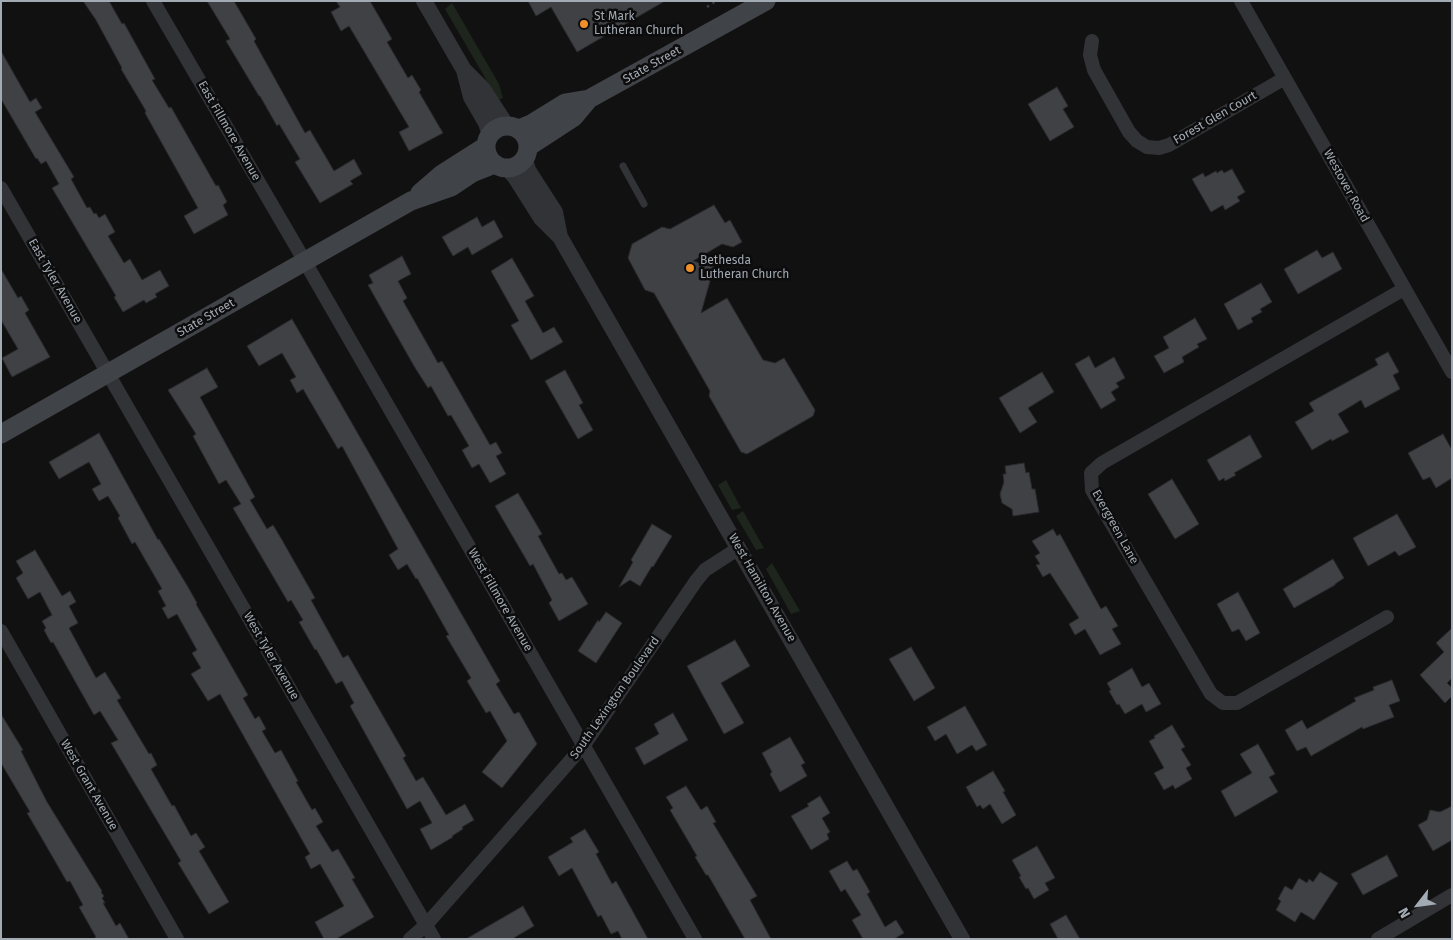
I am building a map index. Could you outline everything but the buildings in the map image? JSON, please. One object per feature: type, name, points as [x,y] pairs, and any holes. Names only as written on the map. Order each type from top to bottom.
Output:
[{"type":"main road","name":"State Street","points":[[513,127],[531,124],[565,103],[589,99],[766,1]]},
{"type":"main road","name":"State Street","points":[[526,153],[574,117],[589,99]]},
{"type":"main road","points":[[513,127],[527,140],[526,153],[520,164],[501,166],[488,154],[488,141],[494,130],[513,127]]},
{"type":"main road","name":"State Street","points":[[411,201],[442,174],[488,141]]},
{"type":"main road","name":"State Street","points":[[1,434],[411,201],[451,187],[472,173],[501,166]]},
{"type":"street","name":"East Fillmore Avenue","points":[[153,1],[305,261]]},
{"type":"street","points":[[424,1],[464,70],[483,89],[513,127]]},
{"type":"street","name":"Westover Road","points":[[1241,1],[1452,372]]},
{"type":"street","name":"Forest Glen Court","points":[[1092,41],[1090,55],[1094,70],[1129,132],[1137,141],[1147,147],[1159,148],[1169,145],[1285,78]]},
{"type":"street","points":[[464,70],[471,97],[486,123],[488,141]]},
{"type":"street","name":"West Hamilton Avenue","points":[[526,153],[528,170],[555,212],[560,237]]},
{"type":"street","name":"West Hamilton Avenue","points":[[501,166],[515,177],[541,218],[560,237],[962,939]]},
{"type":"street","name":"East Tyler Avenue","points":[[1,188],[108,374]]},
{"type":"street","name":"West Fillmore Avenue","points":[[305,261],[695,939]]},
{"type":"street","name":"Evergreen Lane","points":[[1387,617],[1237,703],[1223,703],[1211,694],[1092,490],[1091,473],[1102,463],[1404,289]]},
{"type":"street","name":"West Tyler Avenue","points":[[108,374],[434,939]]},
{"type":"street","name":"South Lexington Boulevard","points":[[410,939],[426,925],[584,745],[696,580],[706,570],[739,548]]},
{"type":"street","name":"West Grant Avenue","points":[[1,632],[177,939]]},
{"type":"street","points":[[1378,939],[1452,896]]},
{"type":"lane","points":[[624,166],[644,204]]},
{"type":"path","points":[[706,6],[716,1]]},
{"type":"shaded area","points":[[452,3],[499,84],[503,98],[498,100],[445,9]]},
{"type":"shaded area","points":[[726,480],[741,508],[732,510],[718,485]]},
{"type":"shaded area","points":[[743,511],[764,548],[756,550],[736,516]]},
{"type":"shaded area","points":[[772,563],[800,611],[791,614],[766,569]]},
{"type":"place","name":"St Mark Lutheran Church","points":[[584,24]]},
{"type":"place","name":"Bethesda Lutheran Church","points":[[690,268]]}]
